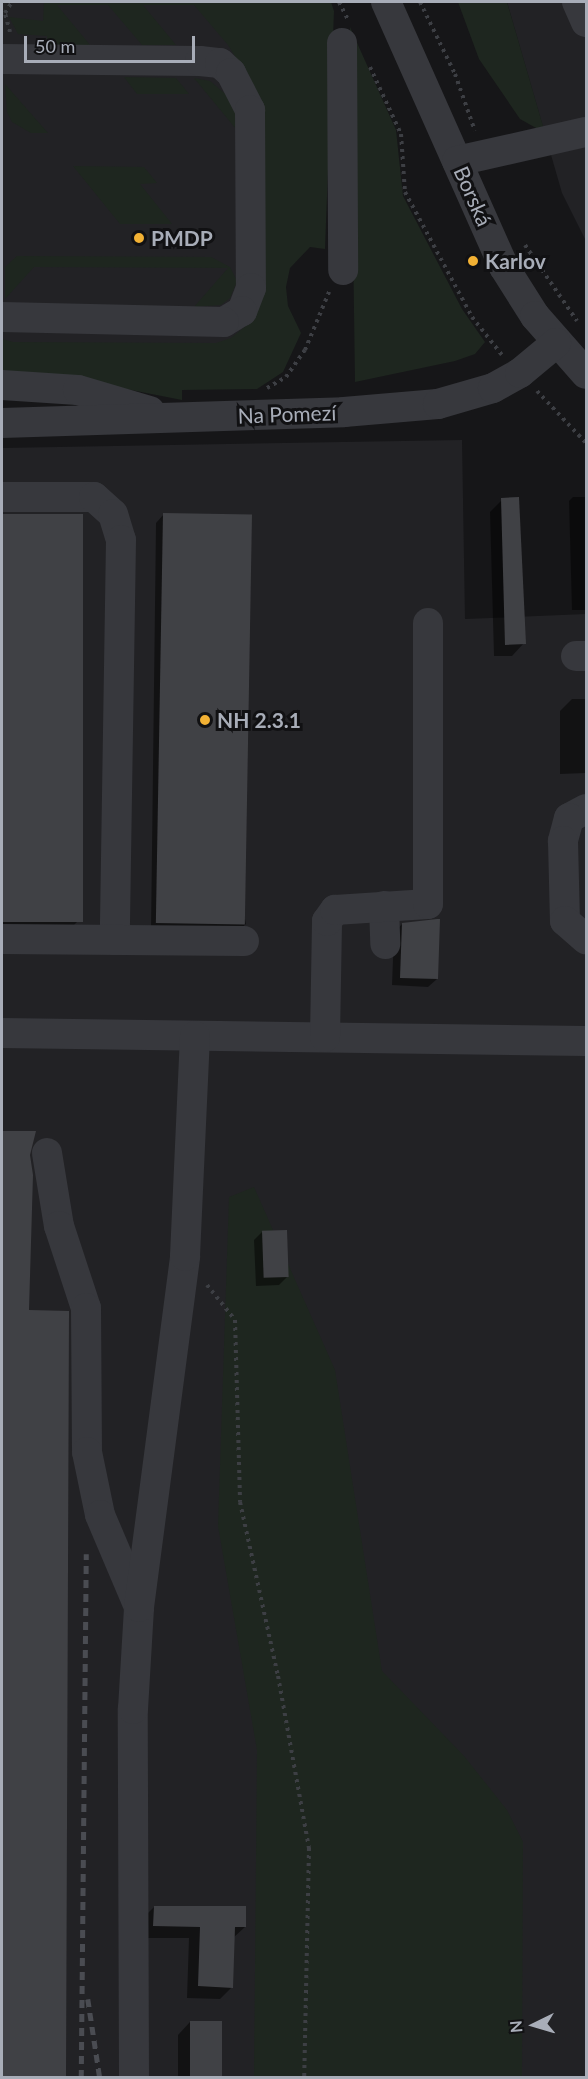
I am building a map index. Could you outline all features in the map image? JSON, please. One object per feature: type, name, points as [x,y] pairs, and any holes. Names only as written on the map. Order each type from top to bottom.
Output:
[{"type":"street","name":"Borská","points":[[386,2],[470,158],[504,267],[556,343],[586,374]]},
{"type":"street","points":[[577,2],[586,22]]},
{"type":"street","points":[[343,270],[353,42]]},
{"type":"street","points":[[2,59],[200,61],[220,63],[226,68],[245,94],[250,110],[251,288],[242,311],[224,322],[2,317]]},
{"type":"street","points":[[470,158],[586,132]]},
{"type":"street","name":"Na Pomezí","points":[[2,423],[176,418],[438,404],[493,388],[520,373],[556,343]]},
{"type":"street","points":[[2,385],[78,390],[176,418]]},
{"type":"street","points":[[2,497],[94,497],[112,514],[121,540],[115,940]]},
{"type":"street","points":[[325,1038],[327,921],[335,910],[345,906],[428,904],[428,623]]},
{"type":"street","points":[[586,809],[569,818],[563,841],[565,921],[586,939]]},
{"type":"street","points":[[384,906],[385,944]]},
{"type":"street","points":[[2,939],[243,941]]},
{"type":"street","points":[[2,1033],[586,1041]]},
{"type":"street","points":[[134,2078],[133,1709],[139,1607],[185,1256],[195,1036]]},
{"type":"street","points":[[47,1153],[59,1226],[86,1308],[87,1452],[100,1515],[139,1607]]},
{"type":"path","points":[[339,2],[353,42],[401,134],[405,192],[472,317],[493,347],[586,443]]},
{"type":"path","points":[[420,2],[456,74],[470,158]]},
{"type":"path","points":[[521,237],[578,323]]},
{"type":"path","points":[[258,393],[286,377],[305,350],[318,315],[343,270]]},
{"type":"path","points":[[185,1256],[234,1320],[240,1502],[278,1676],[309,1848],[304,2078]]},
{"type":"shaded area","name":"PMDP","points":[[2,2],[201,2],[278,109],[276,370],[2,368]]},
{"type":"shaded area","points":[[44,2],[331,2],[334,11],[325,249],[310,247],[290,268],[286,287],[288,306],[301,333],[283,372],[257,389],[182,390],[182,400],[126,389],[2,379],[2,339],[13,342],[216,343],[231,338],[247,325],[249,79],[228,45],[194,5],[143,5],[176,45],[142,45],[108,5],[57,5],[90,45],[47,45],[47,36],[18,34],[9,17],[43,21]]},
{"type":"shaded area","points":[[458,2],[507,2],[545,133],[520,119],[479,59]]},
{"type":"shaded area","points":[[507,2],[586,2],[586,241],[562,193]]},
{"type":"shaded area","points":[[350,27],[396,130],[403,196],[462,309],[485,342],[475,354],[455,361],[355,382]]},
{"type":"shaded area","points":[[124,77],[176,78],[189,94],[137,94]]},
{"type":"shaded area","points":[[194,78],[210,81],[229,97],[235,109],[236,129]]},
{"type":"shaded area","points":[[5,84],[48,133],[31,133],[12,122],[7,112]]},
{"type":"shaded area","points":[[73,166],[144,167],[157,183],[140,184],[172,224],[120,224]]},
{"type":"shaded area","points":[[17,256],[211,257],[230,267],[237,281],[230,298],[221,305],[194,307],[228,268],[34,267],[5,299],[5,267]]},
{"type":"shaded area","points":[[462,440],[465,619],[586,614],[586,2077],[2,2077],[2,448]]},
{"type":"shaded area","points":[[254,1187],[335,1370],[382,1671],[464,1756],[507,1810],[523,1842],[522,2077],[254,2077],[257,1750],[218,1526],[229,1197]]},
{"type":"building","points":[[519,497],[526,644],[505,645],[501,498]]},
{"type":"building","name":"NH 2.3.1","points":[[163,513],[252,515],[245,924],[156,923]]},
{"type":"building","points":[[2,514],[83,514],[83,922],[2,922]]},
{"type":"building","points":[[440,919],[438,979],[400,978],[402,923]]},
{"type":"building","points":[[2,1131],[36,1131],[30,1155],[33,1175],[29,1310],[69,1311],[66,2078],[2,2078]]},
{"type":"building","points":[[287,1230],[289,1277],[264,1278],[262,1231]]},
{"type":"building","points":[[154,1906],[246,1906],[246,1927],[235,1927],[233,1988],[198,1986],[200,1927],[153,1926]]},
{"type":"building","points":[[190,2021],[222,2021],[222,2078],[190,2078]]},
{"type":"railway","points":[[81,2078],[86,1554]]},
{"type":"railway","points":[[88,1999],[100,2078]]},
{"type":"place","name":"PMDP","points":[[139,238]]},
{"type":"place","name":"Karlov","points":[[473,261]]},
{"type":"place","name":"NH 2.3.1","points":[[205,720]]}]
